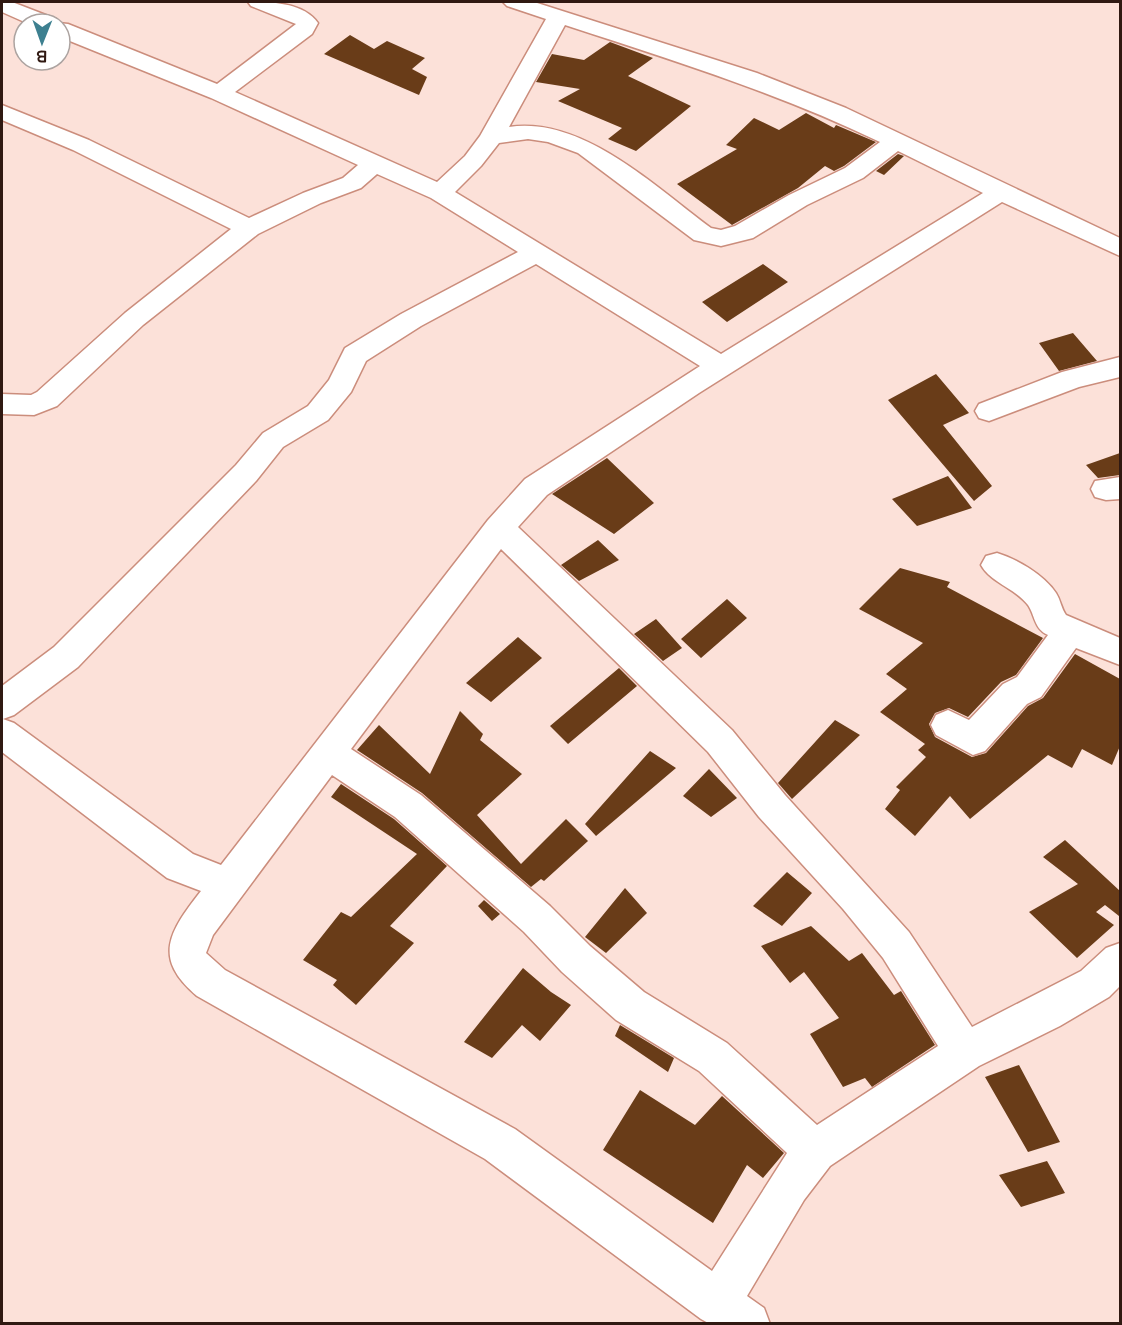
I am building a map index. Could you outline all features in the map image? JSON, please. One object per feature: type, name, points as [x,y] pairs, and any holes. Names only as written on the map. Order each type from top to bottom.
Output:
[{"type":"street","points":[[219,93],[304,29],[307,23],[302,18],[258,2]]},
{"type":"street","points":[[514,2],[749,78],[838,113],[1120,248]]},
{"type":"street","points":[[2,5],[19,12]]},
{"type":"street","points":[[440,192],[473,161],[491,138],[559,16]]},
{"type":"street","points":[[72,34],[219,93],[440,192],[720,366]]},
{"type":"street","points":[[2,112],[81,145],[249,228]]},
{"type":"street","points":[[491,138],[530,132],[571,141],[586,148],[702,234],[722,238],[744,232],[798,200],[843,178],[899,141]]},
{"type":"street","points":[[2,404],[34,405],[47,399],[134,319],[249,228],[312,198],[352,183],[374,164]]},
{"type":"street","points":[[1001,192],[720,366],[537,487],[500,528],[200,922],[188,943],[185,956],[189,965],[211,983],[501,1144],[733,1313],[789,1185],[815,1151],[965,1052],[1046,1012],[1095,984],[1120,961]]},
{"type":"street","points":[[2,705],[66,657],[246,473],[273,440],[318,413],[341,385],[355,355],[402,326],[537,253]]},
{"type":"street","points":[[989,411],[1062,382],[1120,367]]},
{"type":"street","points":[[500,528],[720,741],[772,806],[856,897],[896,945],[965,1052]]},
{"type":"street","points":[[997,565],[1026,584],[1044,601],[1047,615],[1055,624],[1120,652]]},
{"type":"street","points":[[948,725],[973,740],[1015,694],[1029,687],[1070,631]]},
{"type":"street","points":[[2,733],[180,866],[228,885]]},
{"type":"street","points":[[328,753],[408,806],[630,1006],[713,1056],[815,1151]]},
{"type":"building","points":[[350,35],[374,49],[387,41],[425,58],[412,69],[427,77],[419,95],[324,54]]},
{"type":"building","points":[[610,42],[653,58],[628,76],[691,106],[636,151],[608,139],[622,128],[558,101],[580,89],[536,82],[552,54],[584,60]]},
{"type":"building","points":[[806,113],[834,128],[836,125],[876,142],[844,166],[834,171],[825,166],[798,188],[732,225],[677,184],[737,149],[726,145],[754,118],[779,130]]},
{"type":"building","points":[[898,154],[904,156],[884,175],[876,171]]},
{"type":"building","points":[[763,264],[788,282],[727,322],[702,302]]},
{"type":"building","points":[[1073,333],[1097,361],[1059,371],[1039,343]]},
{"type":"building","points":[[936,374],[969,413],[943,425],[992,486],[974,501],[888,400]]},
{"type":"building","points":[[1120,453],[1120,475],[1098,478],[1086,465]]},
{"type":"building","points":[[607,458],[654,503],[614,534],[552,494]]},
{"type":"building","points":[[948,476],[972,508],[917,526],[892,499]]},
{"type":"building","points":[[598,540],[619,560],[579,581],[561,565]]},
{"type":"building","points":[[900,568],[950,582],[947,587],[1043,638],[1016,675],[1001,682],[968,717],[949,708],[935,713],[929,724],[935,737],[972,757],[986,753],[1028,706],[1043,698],[1075,654],[1120,679],[1120,746],[1112,765],[1082,749],[1072,768],[1048,755],[970,819],[950,796],[915,836],[885,809],[900,790],[896,787],[926,757],[918,750],[925,744],[880,712],[907,689],[886,674],[923,643],[859,609]]},
{"type":"building","points":[[727,599],[747,618],[701,658],[681,639]]},
{"type":"building","points":[[656,619],[682,648],[663,661],[634,634]]},
{"type":"building","points":[[518,637],[542,658],[491,702],[466,683]]},
{"type":"building","points":[[619,668],[637,686],[568,744],[550,726]]},
{"type":"building","points":[[460,711],[483,734],[480,740],[522,774],[477,815],[521,864],[566,819],[588,841],[544,881],[541,879],[531,887],[422,793],[357,750],[379,725],[430,774]]},
{"type":"building","points":[[835,720],[860,735],[792,799],[778,783]]},
{"type":"building","points":[[650,751],[676,768],[596,836],[585,824]]},
{"type":"building","points":[[709,769],[737,798],[711,817],[683,796]]},
{"type":"building","points":[[341,784],[394,819],[447,866],[390,926],[414,943],[356,1005],[333,985],[337,980],[303,960],[341,912],[351,917],[417,854],[331,797]]},
{"type":"building","points":[[1065,840],[1120,891],[1119,916],[1105,905],[1096,912],[1114,925],[1077,958],[1029,912],[1078,884],[1043,857]]},
{"type":"building","points":[[787,872],[812,893],[782,926],[753,906]]},
{"type":"building","points":[[625,888],[647,913],[606,953],[585,937]]},
{"type":"building","points":[[484,900],[500,914],[492,921],[478,906]]},
{"type":"building","points":[[811,926],[849,961],[862,953],[894,995],[901,991],[935,1045],[872,1087],[865,1078],[843,1087],[810,1034],[839,1018],[804,972],[790,983],[761,946]]},
{"type":"building","points":[[523,968],[551,992],[571,1005],[540,1041],[522,1025],[492,1058],[464,1042]]},
{"type":"building","points":[[620,1025],[674,1058],[668,1072],[615,1036]]},
{"type":"building","points":[[1019,1065],[1060,1142],[1028,1152],[985,1077]]},
{"type":"building","points":[[640,1090],[695,1125],[722,1096],[784,1153],[763,1178],[747,1165],[713,1223],[603,1150]]},
{"type":"building","points":[[1047,1161],[1065,1193],[1021,1207],[999,1175]]}]
